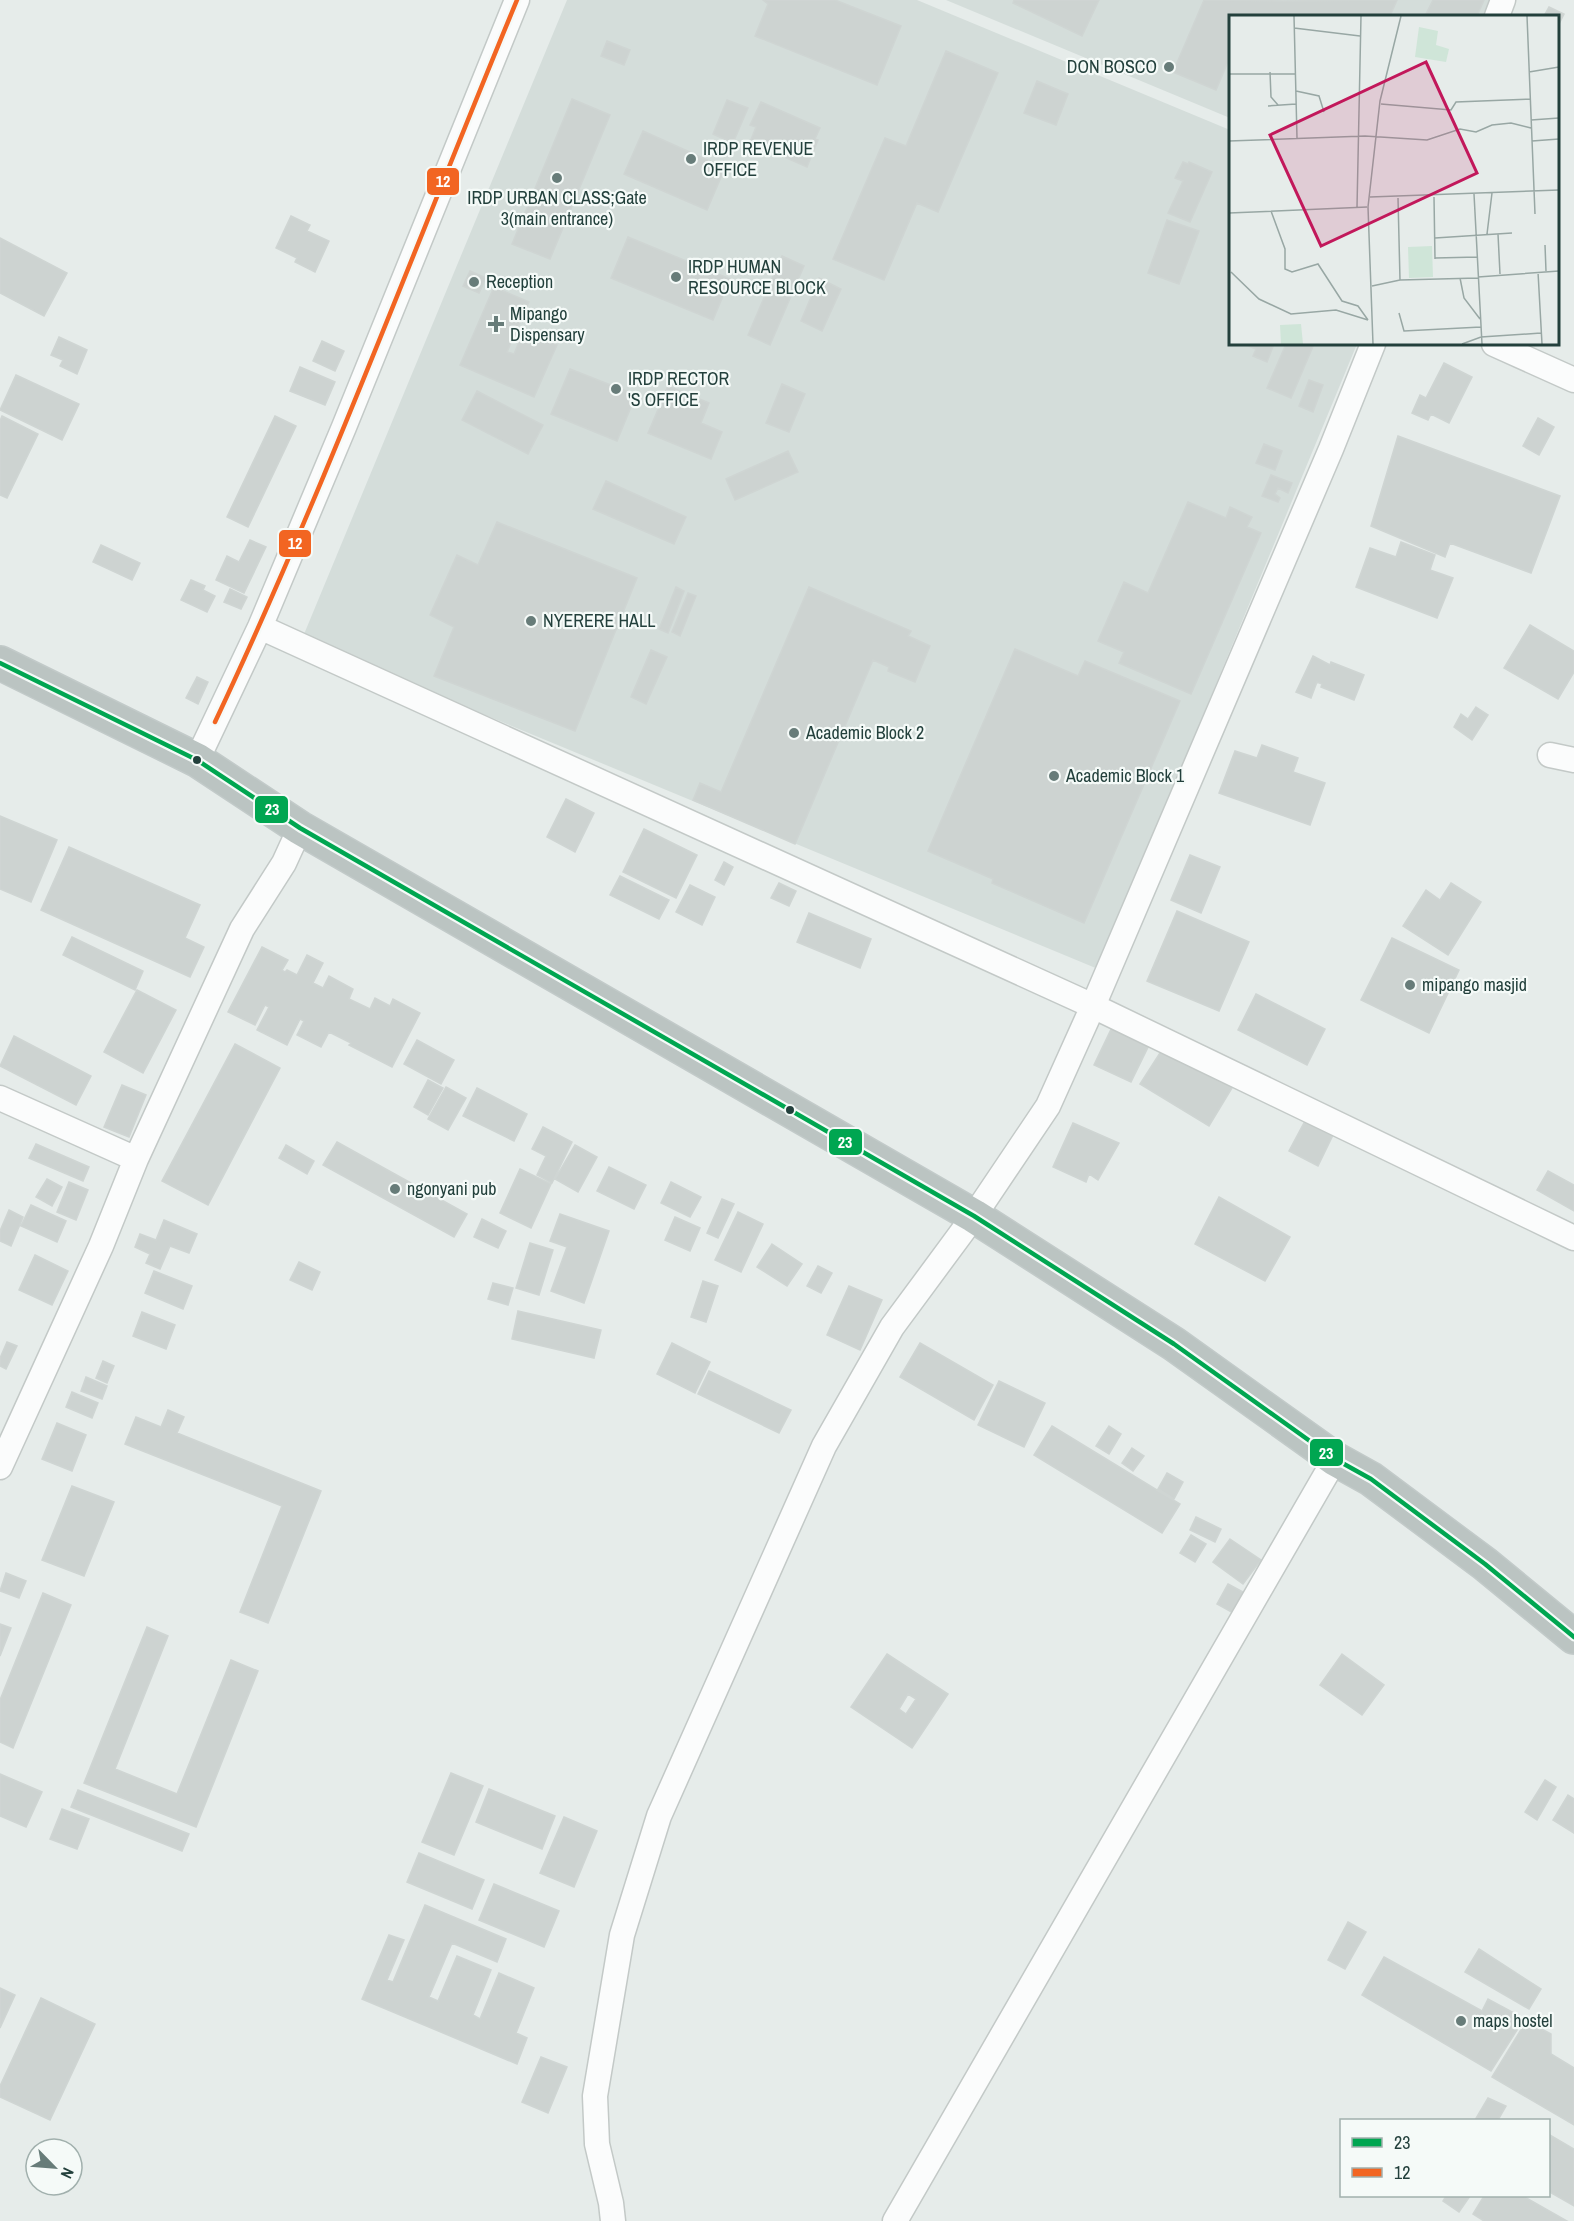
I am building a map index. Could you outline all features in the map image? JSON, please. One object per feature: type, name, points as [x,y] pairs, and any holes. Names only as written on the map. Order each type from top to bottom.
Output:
[{"type":"highway","points":[[0,663],[197,760],[300,828],[974,1216],[1174,1344],[1335,1459],[1371,1479],[1485,1564],[1574,1637]]},
{"type":"street","points":[[197,760],[260,627],[344,427],[517,0]]},
{"type":"street","points":[[1497,15],[1503,0]]},
{"type":"street","points":[[613,2221],[597,2144],[595,2096],[622,1935],[659,1816],[824,1446],[892,1327],[974,1216],[1048,1106],[1331,449],[1373,345]]},
{"type":"street","points":[[1496,345],[1574,380]]},
{"type":"street","points":[[260,627],[1093,1006],[1574,1238]]},
{"type":"street","points":[[1550,756],[1574,760]]},
{"type":"street","points":[[0,1467],[101,1246],[136,1160],[242,929],[284,863],[300,828]]},
{"type":"street","points":[[0,1098],[136,1160]]},
{"type":"street","points":[[895,2221],[1335,1459]]},
{"type":"shaded area","points":[[567,0],[917,0],[1229,130],[1229,345],[1357,345],[1098,969],[302,639]]},
{"type":"shaded area","name":"DON BOSCO","points":[[946,0],[1490,0],[1483,15],[1229,15],[1229,118]]},
{"type":"building","points":[[763,0],[835,0],[901,26],[877,85],[755,36],[768,4]]},
{"type":"building","points":[[1014,0],[1099,0],[1082,36],[1013,3]]},
{"type":"building","points":[[1204,0],[1397,0],[1390,15],[1229,15],[1229,59],[1216,90],[1173,72]]},
{"type":"building","points":[[1433,0],[1484,0],[1477,15],[1426,15]]},
{"type":"building","points":[[1549,7],[1564,14],[1559,24],[1559,15],[1545,15]]},
{"type":"building","points":[[607,41],[630,50],[624,65],[601,56]]},
{"type":"building","points":[[946,51],[998,73],[938,212],[917,203],[884,280],[833,259],[885,138],[906,146]]},
{"type":"building","points":[[1037,81],[1068,94],[1056,125],[1024,113]]},
{"type":"building","points":[[572,99],[610,115],[550,259],[512,244]]},
{"type":"building","points":[[727,100],[748,108],[733,143],[713,134]]},
{"type":"building","points":[[761,102],[820,128],[815,139],[818,140],[807,167],[750,142],[756,127],[750,125]]},
{"type":"building","points":[[643,131],[725,168],[707,210],[624,174]]},
{"type":"building","points":[[1183,162],[1188,164],[1189,162],[1212,172],[1190,222],[1168,213],[1183,181],[1175,178]]},
{"type":"building","points":[[291,216],[310,225],[307,231],[329,241],[315,272],[295,262],[297,258],[276,248]]},
{"type":"building","points":[[1167,220],[1199,231],[1179,284],[1148,273]]},
{"type":"building","points":[[628,237],[730,279],[713,320],[611,278]]},
{"type":"building","points":[[0,238],[67,273],[44,316],[0,293]]},
{"type":"building","points":[[782,256],[804,266],[770,345],[748,335]]},
{"type":"building","name":"Reception","points":[[470,271],[486,278],[479,293],[463,286]]},
{"type":"building","points":[[819,278],[841,289],[822,331],[801,321]]},
{"type":"building","points":[[494,287],[529,302],[507,352],[514,354],[524,330],[557,345],[534,397],[460,365]]},
{"type":"building","points":[[59,337],[87,350],[77,374],[60,366],[63,360],[51,355]]},
{"type":"building","points":[[322,341],[344,351],[335,371],[313,361]]},
{"type":"building","points":[[1246,345],[1274,345],[1267,362],[1253,356],[1256,349]]},
{"type":"building","points":[[1286,345],[1314,345],[1291,398],[1267,388]]},
{"type":"building","points":[[1444,363],[1472,377],[1449,423],[1431,414],[1428,420],[1412,413],[1420,395],[1426,398]]},
{"type":"building","points":[[300,367],[335,382],[325,405],[290,391]]},
{"type":"building","points":[[570,369],[636,395],[617,441],[551,414]]},
{"type":"building","points":[[16,375],[79,404],[62,440],[0,410]]},
{"type":"building","points":[[1309,380],[1323,385],[1313,412],[1299,406]]},
{"type":"building","points":[[782,384],[805,394],[789,432],[766,423]]},
{"type":"building","points":[[668,386],[709,403],[701,423],[722,432],[711,459],[648,433]]},
{"type":"building","points":[[477,391],[543,425],[528,454],[462,420]]},
{"type":"building","points":[[2,416],[38,434],[7,498],[0,495],[0,421]]},
{"type":"building","points":[[275,416],[296,426],[248,527],[227,517]]},
{"type":"building","points":[[1538,418],[1554,427],[1539,455],[1523,446]]},
{"type":"building","points":[[1398,436],[1560,496],[1531,573],[1450,543],[1445,557],[1371,526]]},
{"type":"building","points":[[1264,444],[1282,451],[1275,470],[1256,463]]},
{"type":"building","points":[[788,451],[798,472],[735,500],[726,479]]},
{"type":"building","points":[[1271,475],[1292,483],[1288,493],[1278,488],[1275,494],[1280,498],[1278,502],[1262,496]]},
{"type":"building","points":[[606,481],[686,517],[674,544],[593,509]]},
{"type":"building","points":[[1188,502],[1226,518],[1230,507],[1252,517],[1247,527],[1261,533],[1191,694],[1119,663],[1124,652],[1098,641],[1124,582],[1148,593]]},
{"type":"building","name":"NYERERE HALL","points":[[497,522],[637,578],[575,731],[434,676],[454,627],[430,615],[457,555],[478,565]]},
{"type":"building","points":[[250,540],[266,547],[244,593],[216,580],[227,556],[239,562]]},
{"type":"building","points":[[1401,542],[1435,555],[1430,570],[1453,578],[1437,618],[1356,587],[1370,548],[1396,557]]},
{"type":"building","points":[[101,545],[140,563],[132,580],[93,562]]},
{"type":"building","points":[[191,580],[205,586],[203,590],[215,596],[207,612],[181,600]]},
{"type":"building","points":[[676,587],[684,591],[668,633],[659,629]]},
{"type":"building","name":"Academic Block 2","points":[[809,587],[911,631],[908,636],[930,646],[915,682],[888,671],[889,667],[873,660],[795,844],[693,800],[700,783],[721,792]]},
{"type":"building","points":[[230,589],[247,597],[241,609],[224,602]]},
{"type":"building","points":[[688,593],[696,596],[680,636],[672,632]]},
{"type":"building","points":[[1530,625],[1574,651],[1574,672],[1558,699],[1504,668]]},
{"type":"building","name":"Academic Block 1","points":[[1015,649],[1078,676],[1085,661],[1180,701],[1084,923],[992,883],[993,879],[928,851]]},
{"type":"building","points":[[651,650],[667,657],[646,704],[631,697]]},
{"type":"building","points":[[1313,656],[1330,665],[1331,662],[1364,675],[1354,700],[1321,687],[1322,684],[1317,682],[1311,698],[1296,692]]},
{"type":"building","points":[[197,677],[208,682],[198,704],[186,698]]},
{"type":"building","points":[[1476,707],[1488,715],[1472,740],[1454,727],[1461,714],[1468,719]]},
{"type":"building","points":[[1262,745],[1298,758],[1293,772],[1325,783],[1310,825],[1219,793],[1235,751],[1257,758]]},
{"type":"building","points":[[566,799],[594,813],[575,852],[547,837]]},
{"type":"building","points":[[0,816],[57,840],[31,902],[0,889]]},
{"type":"building","points":[[644,829],[697,855],[676,898],[623,872]]},
{"type":"building","points":[[69,847],[200,905],[185,938],[204,947],[190,977],[41,910]]},
{"type":"building","points":[[1190,855],[1220,867],[1201,913],[1171,900]]},
{"type":"building","points":[[724,862],[733,867],[724,885],[715,880]]},
{"type":"building","points":[[620,876],[669,900],[659,919],[610,895]]},
{"type":"building","points":[[779,883],[796,891],[789,906],[771,898]]},
{"type":"building","points":[[1451,883],[1481,902],[1448,955],[1403,926],[1426,890],[1440,900]]},
{"type":"building","points":[[690,885],[715,897],[702,925],[676,912]]},
{"type":"building","points":[[1177,911],[1249,942],[1219,1011],[1147,981]]},
{"type":"building","points":[[809,913],[871,939],[860,968],[797,942]]},
{"type":"building","points":[[72,937],[143,971],[135,990],[63,955]]},
{"type":"building","name":"mipango masjid","points":[[1392,938],[1459,970],[1429,1033],[1361,1000]]},
{"type":"building","points":[[262,947],[288,960],[282,970],[285,972],[287,970],[297,975],[307,955],[323,963],[313,983],[323,988],[329,976],[353,989],[349,999],[370,1009],[375,998],[390,1006],[393,999],[420,1013],[392,1067],[329,1032],[321,1047],[297,1035],[304,1021],[300,1019],[287,1045],[257,1030],[269,1007],[265,1005],[255,1025],[228,1012]]},
{"type":"building","points":[[137,990],[176,1010],[143,1073],[104,1052]]},
{"type":"building","points":[[1256,994],[1325,1029],[1307,1065],[1238,1030]]},
{"type":"building","points":[[1115,1021],[1152,1039],[1131,1082],[1094,1065]]},
{"type":"building","points":[[14,1036],[91,1076],[76,1105],[0,1066]]},
{"type":"building","points":[[417,1040],[454,1060],[441,1084],[404,1064]]},
{"type":"building","points":[[1167,1042],[1235,1083],[1209,1126],[1140,1084]]},
{"type":"building","points":[[235,1044],[280,1068],[208,1205],[162,1181]]},
{"type":"building","points":[[428,1080],[443,1088],[428,1115],[414,1107]]},
{"type":"building","points":[[122,1085],[146,1095],[129,1137],[104,1127]]},
{"type":"building","points":[[446,1087],[466,1098],[448,1130],[428,1119]]},
{"type":"building","points":[[477,1088],[527,1114],[514,1141],[463,1116]]},
{"type":"building","points":[[1305,1121],[1333,1135],[1318,1166],[1289,1151]]},
{"type":"building","points":[[1073,1123],[1119,1143],[1098,1180],[1089,1174],[1086,1182],[1053,1167]]},
{"type":"building","points":[[543,1127],[572,1142],[552,1183],[537,1175],[546,1156],[532,1149]]},
{"type":"building","name":"ngonyani pub","points":[[337,1142],[467,1214],[454,1237],[323,1165]]},
{"type":"building","points":[[36,1144],[89,1167],[83,1181],[29,1158]]},
{"type":"building","points":[[286,1145],[314,1161],[307,1174],[279,1158]]},
{"type":"building","points":[[575,1145],[597,1157],[578,1192],[555,1179]]},
{"type":"building","points":[[609,1167],[646,1185],[634,1209],[597,1191]]},
{"type":"building","points":[[520,1169],[551,1184],[531,1228],[500,1213]]},
{"type":"building","points":[[1548,1171],[1574,1185],[1574,1211],[1537,1190]]},
{"type":"building","points":[[47,1179],[62,1187],[52,1206],[36,1197]]},
{"type":"building","points":[[69,1182],[88,1190],[76,1220],[57,1212]]},
{"type":"building","points":[[671,1182],[701,1197],[690,1217],[661,1203]]},
{"type":"building","points":[[1219,1197],[1290,1237],[1265,1281],[1195,1244]]},
{"type":"building","points":[[722,1199],[734,1204],[718,1238],[707,1233]]},
{"type":"building","points":[[31,1205],[66,1221],[57,1242],[21,1226]]},
{"type":"building","points":[[9,1210],[23,1217],[11,1246],[0,1241],[0,1231]]},
{"type":"building","points":[[738,1212],[763,1224],[741,1272],[715,1260]]},
{"type":"building","points":[[560,1214],[609,1231],[584,1303],[551,1291],[567,1247],[550,1241]]},
{"type":"building","points":[[675,1217],[700,1228],[690,1251],[665,1240]]},
{"type":"building","points":[[482,1219],[506,1231],[498,1248],[474,1237]]},
{"type":"building","points":[[164,1220],[197,1234],[189,1253],[170,1246],[160,1269],[146,1263],[150,1254],[135,1247],[140,1234],[156,1240]]},
{"type":"building","points":[[530,1243],[553,1250],[539,1295],[516,1288]]},
{"type":"building","points":[[772,1244],[802,1264],[787,1286],[757,1267]]},
{"type":"building","points":[[35,1255],[68,1271],[52,1305],[19,1290]]},
{"type":"building","points":[[299,1262],[320,1272],[312,1290],[290,1280]]},
{"type":"building","points":[[818,1266],[832,1273],[821,1293],[807,1286]]},
{"type":"building","points":[[154,1271],[192,1286],[183,1309],[145,1293]]},
{"type":"building","points":[[703,1281],[718,1286],[706,1322],[691,1317]]},
{"type":"building","points":[[493,1283],[513,1288],[508,1305],[488,1299]]},
{"type":"building","points":[[849,1286],[882,1300],[860,1350],[827,1335]]},
{"type":"building","points":[[518,1311],[601,1330],[594,1358],[512,1339]]},
{"type":"building","points":[[142,1312],[175,1325],[166,1349],[133,1336]]},
{"type":"building","points":[[7,1342],[17,1346],[6,1369],[0,1366],[0,1358]]},
{"type":"building","points":[[672,1343],[710,1362],[695,1393],[657,1374]]},
{"type":"building","points":[[920,1343],[993,1385],[974,1420],[900,1377]]},
{"type":"building","points":[[103,1361],[114,1366],[107,1383],[96,1378]]},
{"type":"building","points":[[709,1371],[791,1410],[779,1433],[698,1394]]},
{"type":"building","points":[[86,1377],[107,1386],[102,1399],[81,1391]]},
{"type":"building","points":[[999,1381],[1045,1403],[1024,1447],[978,1425]]},
{"type":"building","points":[[72,1392],[98,1403],[92,1418],[66,1407]]},
{"type":"building","points":[[168,1410],[184,1417],[177,1433],[321,1491],[268,1623],[240,1612],[282,1506],[125,1444],[136,1417],[161,1427]]},
{"type":"building","points":[[57,1423],[86,1435],[72,1471],[42,1459]]},
{"type":"building","points":[[1052,1426],[1180,1504],[1162,1533],[1034,1455]]},
{"type":"building","points":[[1109,1426],[1121,1434],[1109,1454],[1096,1446]]},
{"type":"building","points":[[1132,1448],[1144,1456],[1133,1471],[1122,1463]]},
{"type":"building","points":[[1167,1473],[1183,1482],[1174,1499],[1158,1489]]},
{"type":"building","points":[[72,1486],[114,1502],[84,1576],[42,1560]]},
{"type":"building","points":[[1196,1517],[1221,1529],[1215,1542],[1190,1530]]},
{"type":"building","points":[[1191,1535],[1206,1544],[1195,1562],[1180,1553]]},
{"type":"building","points":[[1230,1539],[1261,1560],[1243,1584],[1213,1562]]},
{"type":"building","points":[[6,1573],[26,1581],[19,1598],[0,1591]]},
{"type":"building","points":[[1228,1584],[1245,1593],[1235,1614],[1217,1604]]},
{"type":"building","points":[[43,1593],[71,1605],[13,1748],[0,1742],[0,1700]]},
{"type":"building","points":[[0,1624],[11,1628],[0,1656]]},
{"type":"building","points":[[147,1627],[168,1636],[115,1769],[177,1794],[231,1660],[258,1671],[196,1827],[84,1783]]},
{"type":"building","points":[[887,1654],[948,1694],[912,1748],[851,1707]],"holes":[[[908,1694],[916,1699],[906,1714],[899,1709]]]},
{"type":"building","points":[[1342,1654],[1384,1685],[1362,1715],[1320,1685]]},
{"type":"building","points":[[451,1773],[483,1786],[454,1855],[422,1842]]},
{"type":"building","points":[[0,1774],[42,1792],[26,1827],[0,1816]]},
{"type":"building","points":[[1545,1780],[1556,1787],[1537,1820],[1525,1812]]},
{"type":"building","points":[[489,1789],[555,1816],[542,1849],[476,1822]]},
{"type":"building","points":[[78,1790],[189,1834],[182,1851],[71,1807]]},
{"type":"building","points":[[1568,1795],[1574,1799],[1574,1833],[1553,1820]]},
{"type":"building","points":[[62,1809],[89,1819],[77,1849],[50,1839]]},
{"type":"building","points":[[564,1817],[597,1831],[574,1887],[540,1873]]},
{"type":"building","points":[[419,1853],[484,1880],[472,1909],[407,1882]]},
{"type":"building","points":[[494,1884],[559,1911],[544,1947],[479,1920]]},
{"type":"building","points":[[425,1905],[506,1939],[497,1962],[452,1943],[429,1997],[438,2001],[457,1956],[491,1970],[473,2015],[480,2019],[499,1973],[534,1988],[516,2033],[527,2038],[517,2064],[362,1999],[389,1935],[404,1940],[387,1980],[393,1982]]},
{"type":"building","points":[[1348,1922],[1366,1932],[1345,1969],[1328,1960]]},
{"type":"building","name":"maps hostel","points":[[1479,1949],[1541,1989],[1529,2009],[1465,1972]]},
{"type":"building","name":"maps hostel","points":[[1384,1957],[1482,2011],[1488,1999],[1514,2013],[1517,2030],[1491,2071],[1362,1995]]},
{"type":"building","points":[[0,1988],[15,1995],[0,2028]]},
{"type":"building","points":[[41,1998],[95,2024],[50,2120],[0,2097],[0,2086]]},
{"type":"building","name":"maps hostel","points":[[1536,2026],[1551,2034],[1551,2054],[1574,2068],[1574,2125],[1492,2077],[1522,2028]]},
{"type":"building","points":[[541,2057],[567,2067],[548,2113],[522,2102]]},
{"type":"building","points":[[1488,2098],[1506,2106],[1499,2119],[1476,2119]]},
{"type":"building","points":[[1550,2135],[1574,2149],[1574,2206],[1550,2192]]},
{"type":"building","points":[[1445,2197],[1469,2197],[1459,2212],[1443,2201]]},
{"type":"building","points":[[1483,2197],[1525,2197],[1567,2221],[1484,2221],[1473,2214]]},
{"type":"transit line","name":"12","points":[[215,722],[295,544],[517,0]]},
{"type":"transit line","name":"23","points":[[0,663],[197,760],[300,828],[974,1216],[1174,1344],[1335,1459],[1371,1479],[1485,1564],[1574,1637]]},
{"type":"place","name":"DON BOSCO","points":[[1169,67]]},
{"type":"place","name":"IRDP REVENUE OFFICE","points":[[691,159]]},
{"type":"place","name":"IRDP URBAN CLASS;Gate 3(main entrance)","points":[[557,178]]},
{"type":"place","name":"IRDP HUMAN RESOURCE BLOCK","points":[[676,277]]},
{"type":"place","name":"Reception","points":[[474,282]]},
{"type":"place","name":"Mipango Dispensary","points":[[496,324]]},
{"type":"place","name":"IRDP RECTOR 'S OFFICE","points":[[616,389]]},
{"type":"place","name":"NYERERE HALL","points":[[531,621]]},
{"type":"place","name":"Academic Block 2","points":[[794,733]]},
{"type":"place","name":"Academic Block 1","points":[[1054,776]]},
{"type":"place","name":"mipango masjid","points":[[1410,985]]},
{"type":"place","name":"ngonyani pub","points":[[395,1189]]},
{"type":"place","name":"maps hostel","points":[[1461,2021]]}]
